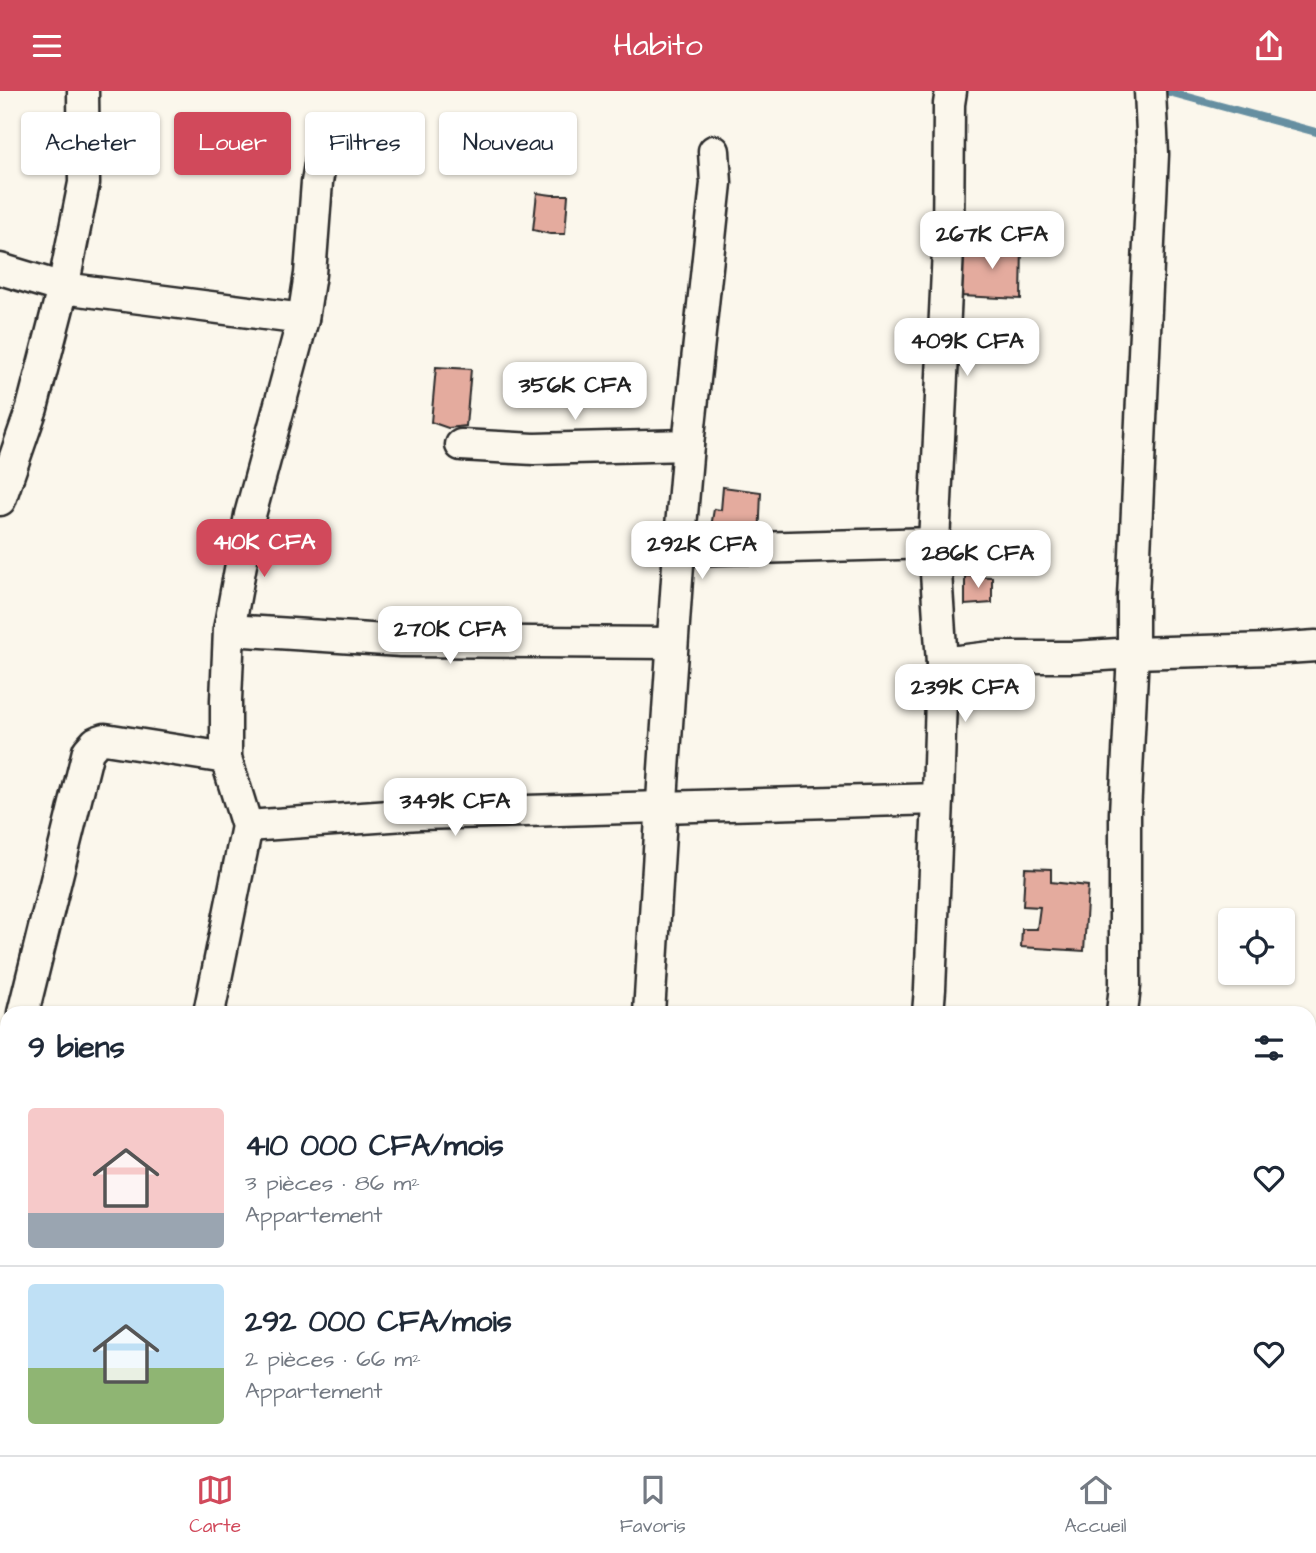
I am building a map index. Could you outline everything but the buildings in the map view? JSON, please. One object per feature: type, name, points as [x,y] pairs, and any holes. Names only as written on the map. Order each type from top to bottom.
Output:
[{"type":"street","points":[[0,500],[32,408],[63,288],[84,183],[83,91]]},
{"type":"street","points":[[929,1006],[942,663],[934,543],[951,91]]},
{"type":"street","points":[[1123,1006],[1125,813],[1153,154],[1150,91]]},
{"type":"street","points":[[649,1006],[688,445],[716,183],[714,151]]},
{"type":"street","points":[[210,1006],[247,827],[226,758],[229,630],[250,515],[303,319],[310,274],[318,175]]},
{"type":"street","points":[[0,269],[63,288],[303,319]]},
{"type":"street","points":[[461,445],[534,449],[688,445]]},
{"type":"street","points":[[680,550],[934,543]]},
{"type":"street","points":[[229,630],[401,641],[673,643]]},
{"type":"street","points":[[942,663],[991,657],[1074,657],[1316,646]]},
{"type":"street","points":[[25,1006],[88,751],[96,742],[105,739],[226,758]]},
{"type":"street","points":[[247,827],[419,814],[938,799]]},
{"type":"waterway","points":[[1169,92],[1316,132]]}]
